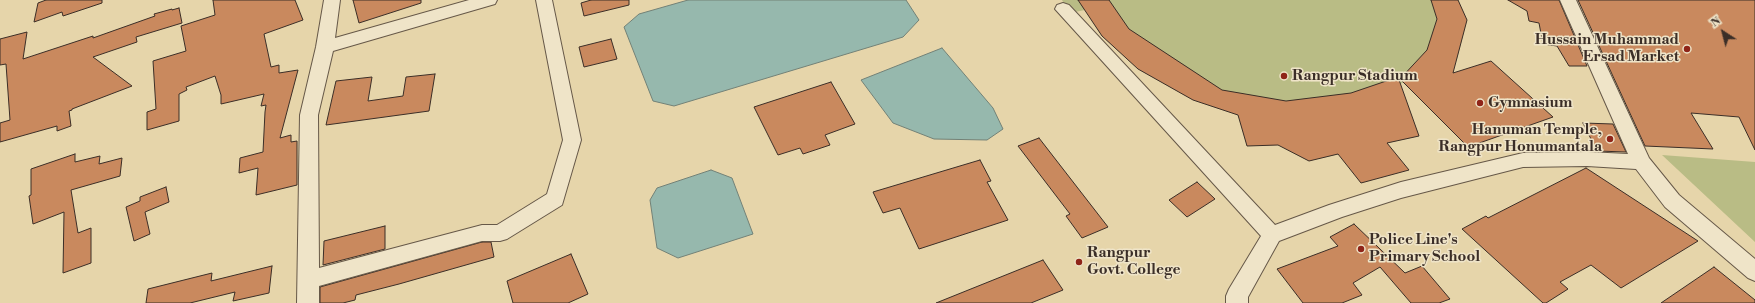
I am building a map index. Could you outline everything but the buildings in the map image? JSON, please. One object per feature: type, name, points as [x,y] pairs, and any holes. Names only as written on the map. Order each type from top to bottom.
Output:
[{"type":"street","points":[[308,303],[309,115],[325,47],[332,0]]},
{"type":"street","points":[[325,47],[489,0]]},
{"type":"street","points":[[307,280],[482,233],[500,233],[555,199],[572,140],[544,0]]},
{"type":"street","points":[[1568,0],[1641,162],[1672,201],[1755,272]]},
{"type":"street","points":[[1063,9],[1272,235]]},
{"type":"street","points":[[1237,303],[1237,296],[1272,235],[1336,210],[1401,190],[1523,160],[1587,159],[1641,162]]},
{"type":"green space","name":"Rangpur Stadium","points":[[1062,0],[1458,0],[1467,20],[1457,59],[1400,84],[1419,136],[1309,161],[1278,145],[1247,146],[1238,115],[1193,100],[1138,69],[1102,36],[1085,10],[1070,13]]},
{"type":"green space","points":[[1662,155],[1755,162],[1755,242]]},
{"type":"water","points":[[688,0],[906,0],[919,20],[903,37],[674,106],[653,101],[624,27],[639,14]]},
{"type":"water","points":[[942,48],[993,108],[1003,129],[987,140],[934,139],[893,123],[861,80]]},
{"type":"water","points":[[711,170],[732,178],[753,234],[678,258],[657,248],[650,200],[657,188]]},
{"type":"place","name":"Hussain Muhammad Ersad Market","points":[[1687,49]]},
{"type":"place","name":"Rangpur Stadium","points":[[1284,76]]},
{"type":"place","name":"Gymnasium","points":[[1480,103]]},
{"type":"place","name":"Hanuman Temple, Rangpur Honumantala","points":[[1610,139]]},
{"type":"place","name":"Police Line's Primary School","points":[[1361,249]]},
{"type":"place","name":"Rangpur Govt. College","points":[[1079,262]]}]
